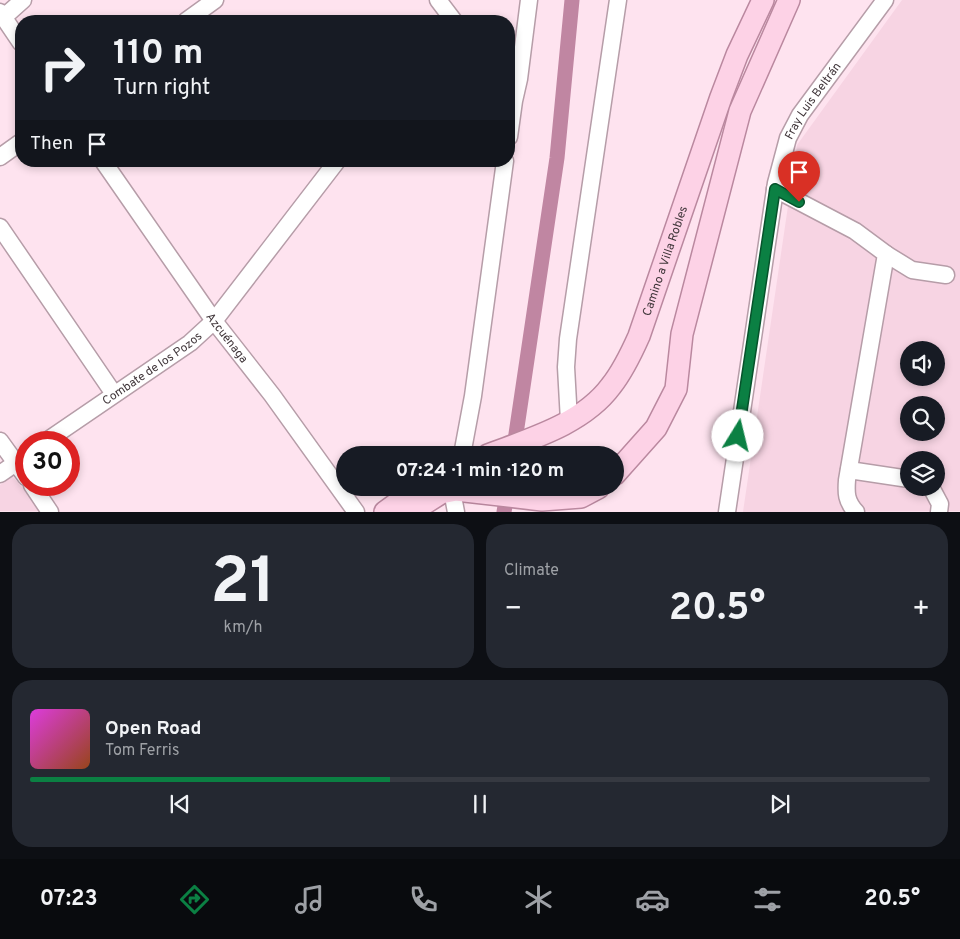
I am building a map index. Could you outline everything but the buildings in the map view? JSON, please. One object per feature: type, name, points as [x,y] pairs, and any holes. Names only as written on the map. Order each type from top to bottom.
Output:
[{"type":"main road","name":"Camino a Villa Robles","points":[[511,446],[569,421],[592,405],[610,388],[625,366],[639,336],[721,97],[737,55],[763,0]]},
{"type":"main road","points":[[624,464],[656,428],[676,389],[682,334],[740,111],[789,0]]},
{"type":"main road","points":[[385,512],[407,496]]},
{"type":"main road","points":[[412,512],[436,496]]},
{"type":"main road","points":[[508,496],[542,500],[584,496]]},
{"type":"street","points":[[15,34],[2,15],[23,0]]},
{"type":"street","points":[[194,15],[215,0]]},
{"type":"street","points":[[438,0],[446,15]]},
{"type":"street","points":[[515,88],[519,79],[529,0]]},
{"type":"street","points":[[569,421],[566,367],[568,339],[618,0]]},
{"type":"street","name":"Fray Luis Beltrán","points":[[727,512],[775,189],[788,138],[800,115],[885,0]]},
{"type":"street","points":[[0,158],[15,147]]},
{"type":"street","name":"Azcuénaga","points":[[107,167],[214,321],[272,396],[356,512]]},
{"type":"street","name":"Combate de los Pozos","points":[[61,431],[190,343],[214,321],[332,167]]},
{"type":"street","points":[[464,446],[473,396],[505,167]]},
{"type":"street","points":[[775,189],[855,230],[886,254],[912,270],[946,275]]},
{"type":"street","points":[[0,227],[114,394]]},
{"type":"street","points":[[856,512],[846,495],[886,254]]},
{"type":"street","points":[[0,441],[15,455]]},
{"type":"street","points":[[0,474],[15,464]]},
{"type":"street","points":[[849,470],[900,478]]},
{"type":"street","points":[[39,496],[50,512]]},
{"type":"street","points":[[456,512],[457,496]]},
{"type":"street","points":[[936,496],[940,504],[939,512]]},
{"type":"shaded area","points":[[902,0],[960,0],[960,511],[743,512],[797,145]]},
{"type":"shaded area","points":[[12,476],[15,479],[15,496],[28,496],[39,511],[0,511],[0,485]]},
{"type":"waterway","points":[[514,446],[557,158],[572,0]]},
{"type":"waterway","points":[[504,512],[507,496]]},
{"type":"route","points":[[738,436],[775,189],[799,202]]}]
